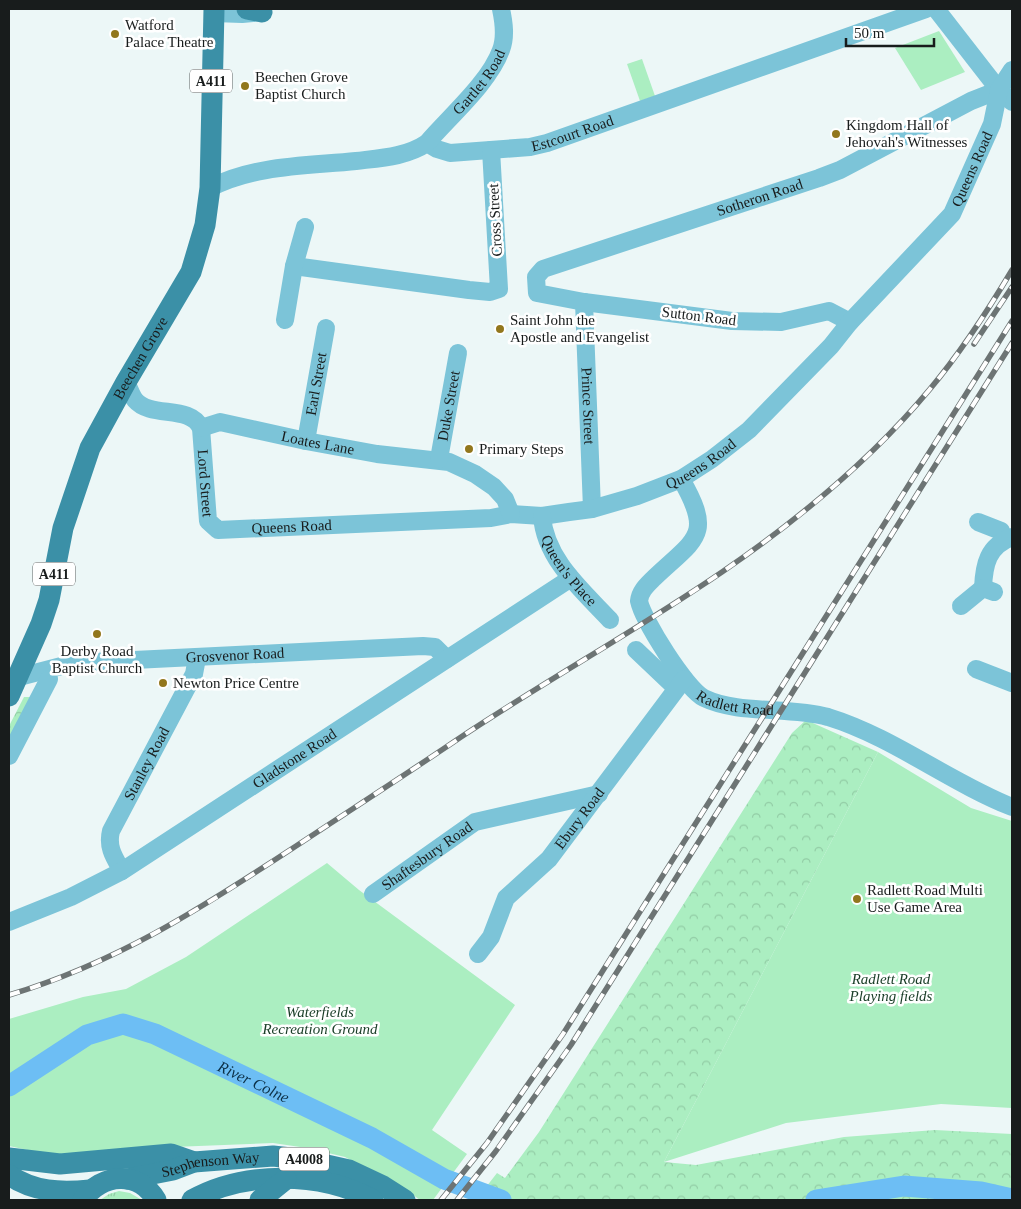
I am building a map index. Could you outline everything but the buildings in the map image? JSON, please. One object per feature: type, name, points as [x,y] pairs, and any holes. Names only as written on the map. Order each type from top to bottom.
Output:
[{"type":"main road","name":"Beechen Grove","points":[[9,696],[19,677],[46,608],[63,528],[90,448],[126,382],[191,272],[205,225],[210,188],[214,11]]},
{"type":"main road","name":"A4008","points":[[9,1158],[60,1164],[171,1154],[194,1162]]},
{"type":"main road","name":"Stephenson Way","points":[[87,1195],[110,1180],[127,1179],[173,1170],[194,1162],[273,1156],[316,1162],[365,1177],[405,1200]]},
{"type":"main road","points":[[9,1175],[34,1188],[87,1195]]},
{"type":"main road","points":[[127,1179],[146,1186],[156,1200]]},
{"type":"main road","name":"Stephenson Way","points":[[192,1200],[225,1187],[286,1179],[342,1186],[373,1200]]},
{"type":"main road","points":[[260,1200],[286,1179]]},
{"type":"street","name":"Gartlet Road","points":[[426,143],[484,78],[501,50],[505,28],[501,9]]},
{"type":"street","name":"Estcourt Road","points":[[426,143],[450,153],[530,147],[926,9]]},
{"type":"street","points":[[936,9],[999,90],[1012,102]]},
{"type":"street","points":[[214,11],[242,14],[260,10]]},
{"type":"street","points":[[999,90],[1012,70]]},
{"type":"street","name":"Sotheron Road","points":[[545,296],[537,293],[536,286],[536,277],[543,269],[826,175],[971,101],[999,90]]},
{"type":"street","name":"Queens Road","points":[[222,531],[490,518],[511,514],[542,516],[592,509],[624,500],[681,479],[712,459],[748,430],[831,346],[850,322],[952,214],[975,166],[992,124],[999,90]]},
{"type":"street","points":[[210,188],[246,173],[403,155],[426,143]]},
{"type":"street","name":"Cross Street","points":[[294,266],[469,290],[490,292],[499,289],[491,150]]},
{"type":"street","points":[[285,320],[294,266],[305,227]]},
{"type":"street","name":"Sutton Road","points":[[545,296],[732,321],[781,322],[829,311],[850,322]]},
{"type":"street","name":"Prince Street","points":[[584,302],[592,509]]},
{"type":"street","name":"Earl Street","points":[[306,442],[326,328]]},
{"type":"street","name":"Duke Street","points":[[439,460],[458,354]]},
{"type":"street","points":[[126,382],[135,400],[147,407],[194,418],[201,428]]},
{"type":"street","name":"Loates Lane","points":[[201,428],[220,422],[306,442],[377,454],[439,460],[461,467],[487,481],[505,499],[511,514]]},
{"type":"street","name":"Lord Street","points":[[201,428],[208,521],[212,527],[222,531]]},
{"type":"street","name":"Radlett Road","points":[[681,479],[697,509],[698,529],[692,542],[644,589],[639,601],[644,615],[680,683],[699,694],[722,703],[816,714],[845,723],[881,740],[959,783],[1012,807]]},
{"type":"street","name":"Queen's Place","points":[[542,516],[547,544],[569,576],[610,620]]},
{"type":"street","points":[[961,606],[989,590],[988,556],[994,547],[1008,538],[1002,531],[978,522]]},
{"type":"street","name":"Gladstone Road","points":[[9,922],[71,897],[122,871],[565,582],[569,576]]},
{"type":"street","name":"Grosvenor Road","points":[[19,677],[73,663],[432,646],[439,649],[447,659]]},
{"type":"street","points":[[636,650],[680,683]]},
{"type":"street","name":"Stanley Road","points":[[122,871],[110,849],[109,838],[111,831],[194,674],[197,658]]},
{"type":"street","points":[[976,669],[1012,683]]},
{"type":"street","points":[[9,756],[48,680]]},
{"type":"street","name":"Ebury Road","points":[[478,954],[491,937],[506,898],[549,859],[680,683]]},
{"type":"street","name":"Shaftesbury Road","points":[[373,894],[475,822],[599,794]]},
{"type":"green space","points":[[939,31],[965,72],[921,90],[895,48]]},
{"type":"green space","points":[[642,59],[655,96],[640,101],[627,64]]},
{"type":"green space","points":[[24,697],[30,697],[34,702],[9,747],[9,726]]},
{"type":"green space","points":[[806,720],[878,752],[664,1162],[696,1165],[844,1137],[935,1130],[1012,1134],[1012,1200],[476,1200],[497,1173],[505,1178],[539,1132],[792,733]]},
{"type":"green space","name":"Radlett Road Playing fields","points":[[878,752],[971,808],[1012,821],[1012,1108],[941,1104],[786,1123],[664,1162]]},
{"type":"green space","name":"Waterfields Recreation Ground","points":[[327,863],[359,890],[515,1005],[432,1130],[467,1154],[433,1200],[420,1200],[345,1157],[307,1148],[273,1143],[122,1149],[51,1155],[9,1146],[9,1019],[83,997],[126,989],[186,957]]},
{"type":"green space","points":[[119,1191],[130,1193],[142,1200],[100,1200],[109,1194]]},
{"type":"waterway","name":"River Colne","points":[[9,1086],[87,1035],[123,1024],[155,1034],[372,1138],[444,1179],[501,1200]]},
{"type":"waterway","name":"River Colne","points":[[816,1200],[904,1186],[981,1192],[1012,1199]]},
{"type":"railway","points":[[9,995],[48,982],[121,951],[190,913],[258,871],[493,716],[625,635],[750,552],[832,488],[907,415],[963,346],[1012,270]]},
{"type":"railway","points":[[974,344],[1012,287]]},
{"type":"railway","points":[[441,1200],[487,1143],[563,1034],[1012,321]]},
{"type":"railway","points":[[457,1200],[496,1151],[571,1045],[1012,343]]},
{"type":"place","name":"Watford Palace Theatre","points":[[115,34]]},
{"type":"place","name":"Beechen Grove Baptist Church","points":[[245,86]]},
{"type":"place","name":"Kingdom Hall of Jehovah's Witnesses","points":[[836,134]]},
{"type":"place","name":"Saint John the Apostle and Evangelist","points":[[500,329]]},
{"type":"place","name":"Primary Steps","points":[[469,449]]},
{"type":"place","name":"Derby Road Baptist Church","points":[[97,634]]},
{"type":"place","name":"Newton Price Centre","points":[[163,683]]},
{"type":"place","name":"Radlett Road Multi Use Game Area","points":[[857,899]]}]
